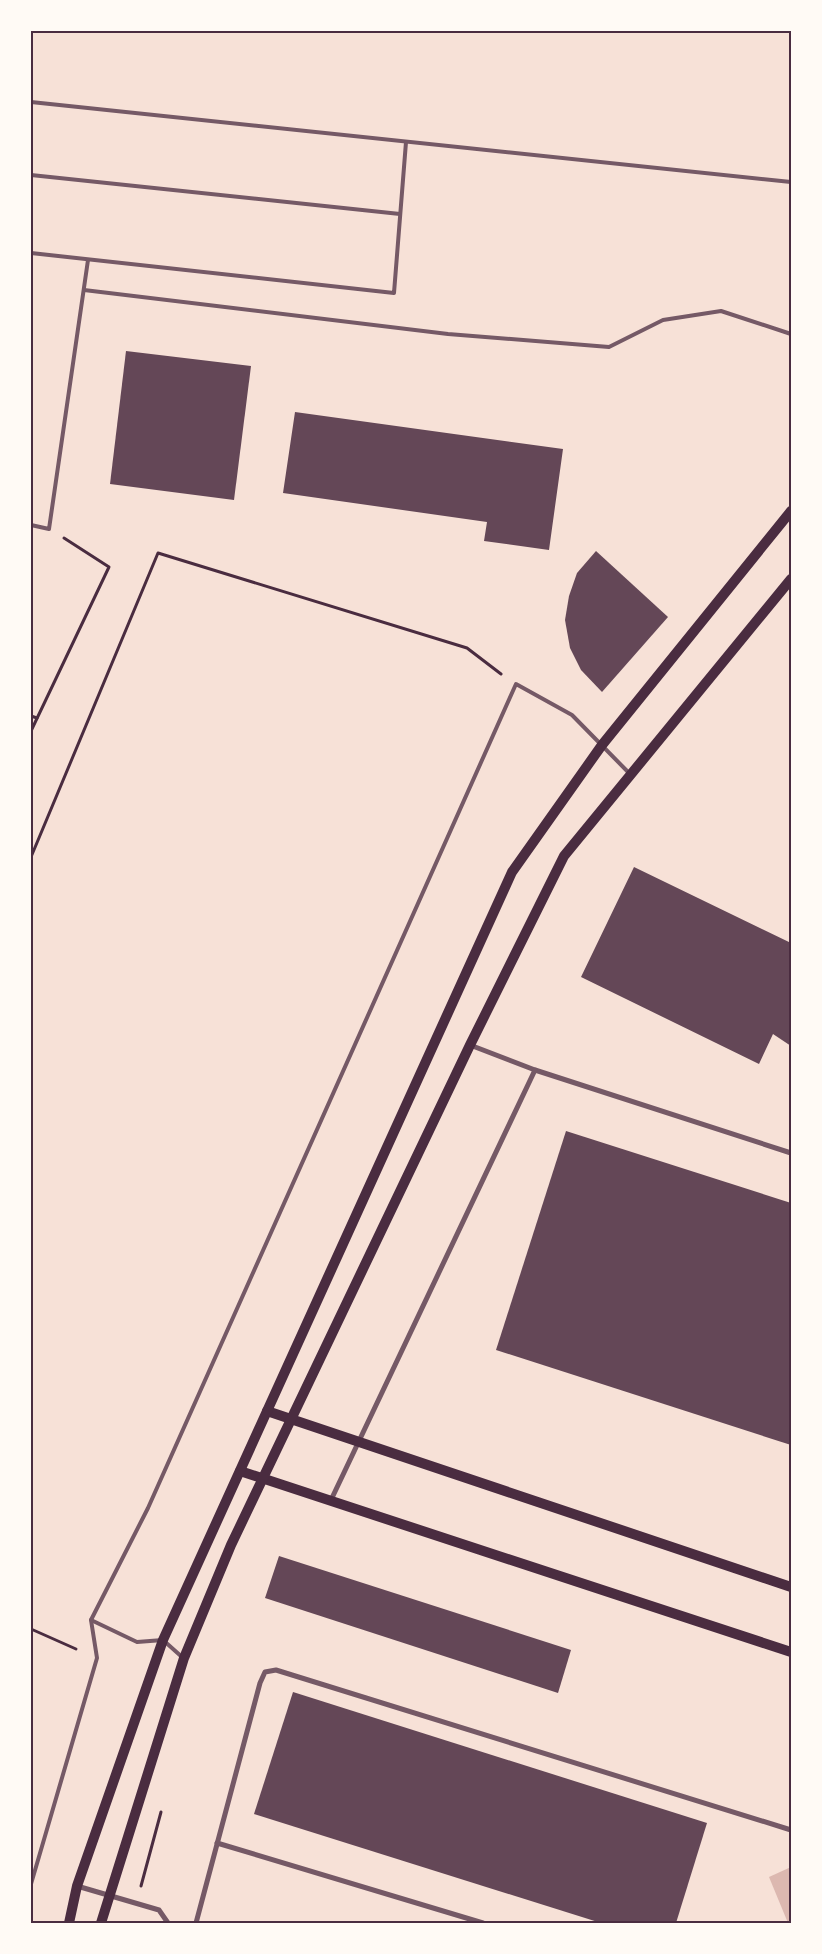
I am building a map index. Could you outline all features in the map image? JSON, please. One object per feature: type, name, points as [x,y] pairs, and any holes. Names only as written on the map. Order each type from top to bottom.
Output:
[{"type":"main road","points":[[69,1923],[77,1886],[163,1640],[512,872],[602,745],[791,511]]},
{"type":"main road","points":[[101,1923],[184,1658],[230,1545],[470,1045],[564,856],[791,579]]},
{"type":"main road","points":[[267,1411],[791,1587]]},
{"type":"main road","points":[[240,1471],[791,1652]]},
{"type":"street","points":[[470,1045],[535,1070],[791,1153]]},
{"type":"street","points":[[330,1501],[535,1070]]},
{"type":"street","points":[[196,1923],[260,1683],[265,1672],[276,1670],[791,1830]]},
{"type":"street","points":[[217,1843],[483,1923]]},
{"type":"street","points":[[77,1886],[159,1910],[168,1923]]},
{"type":"lane","points":[[31,102],[791,182]]},
{"type":"lane","points":[[31,253],[394,293],[406,142]]},
{"type":"lane","points":[[31,175],[400,214]]},
{"type":"lane","points":[[31,526],[49,529],[88,260]]},
{"type":"lane","points":[[84,290],[448,334],[609,348],[664,320],[721,311],[791,334]]},
{"type":"lane","points":[[31,1884],[97,1658],[91,1620],[148,1508],[516,684],[572,715],[630,774]]},
{"type":"lane","points":[[91,1620],[137,1642],[163,1640],[184,1658]]},
{"type":"path","points":[[31,731],[109,567],[49,529]]},
{"type":"path","points":[[31,856],[158,554],[467,648],[516,684]]},
{"type":"path","points":[[31,716],[37,718]]},
{"type":"shaded area","points":[[791,1867],[791,1923],[788,1923],[769,1877]]},
{"type":"building","points":[[126,351],[251,366],[234,500],[110,484]]},
{"type":"building","points":[[295,412],[563,449],[549,550],[484,541],[487,522],[283,493]]},
{"type":"building","points":[[596,551],[668,617],[602,692],[581,670],[570,648],[565,620],[569,596],[577,573]]},
{"type":"building","points":[[634,867],[791,943],[791,1046],[773,1034],[759,1064],[581,977]]},
{"type":"building","points":[[566,1131],[791,1203],[791,1445],[496,1350]]},
{"type":"building","points":[[279,1556],[571,1650],[558,1693],[265,1598]]},
{"type":"building","points":[[293,1692],[707,1823],[676,1923],[601,1923],[254,1814]]}]
